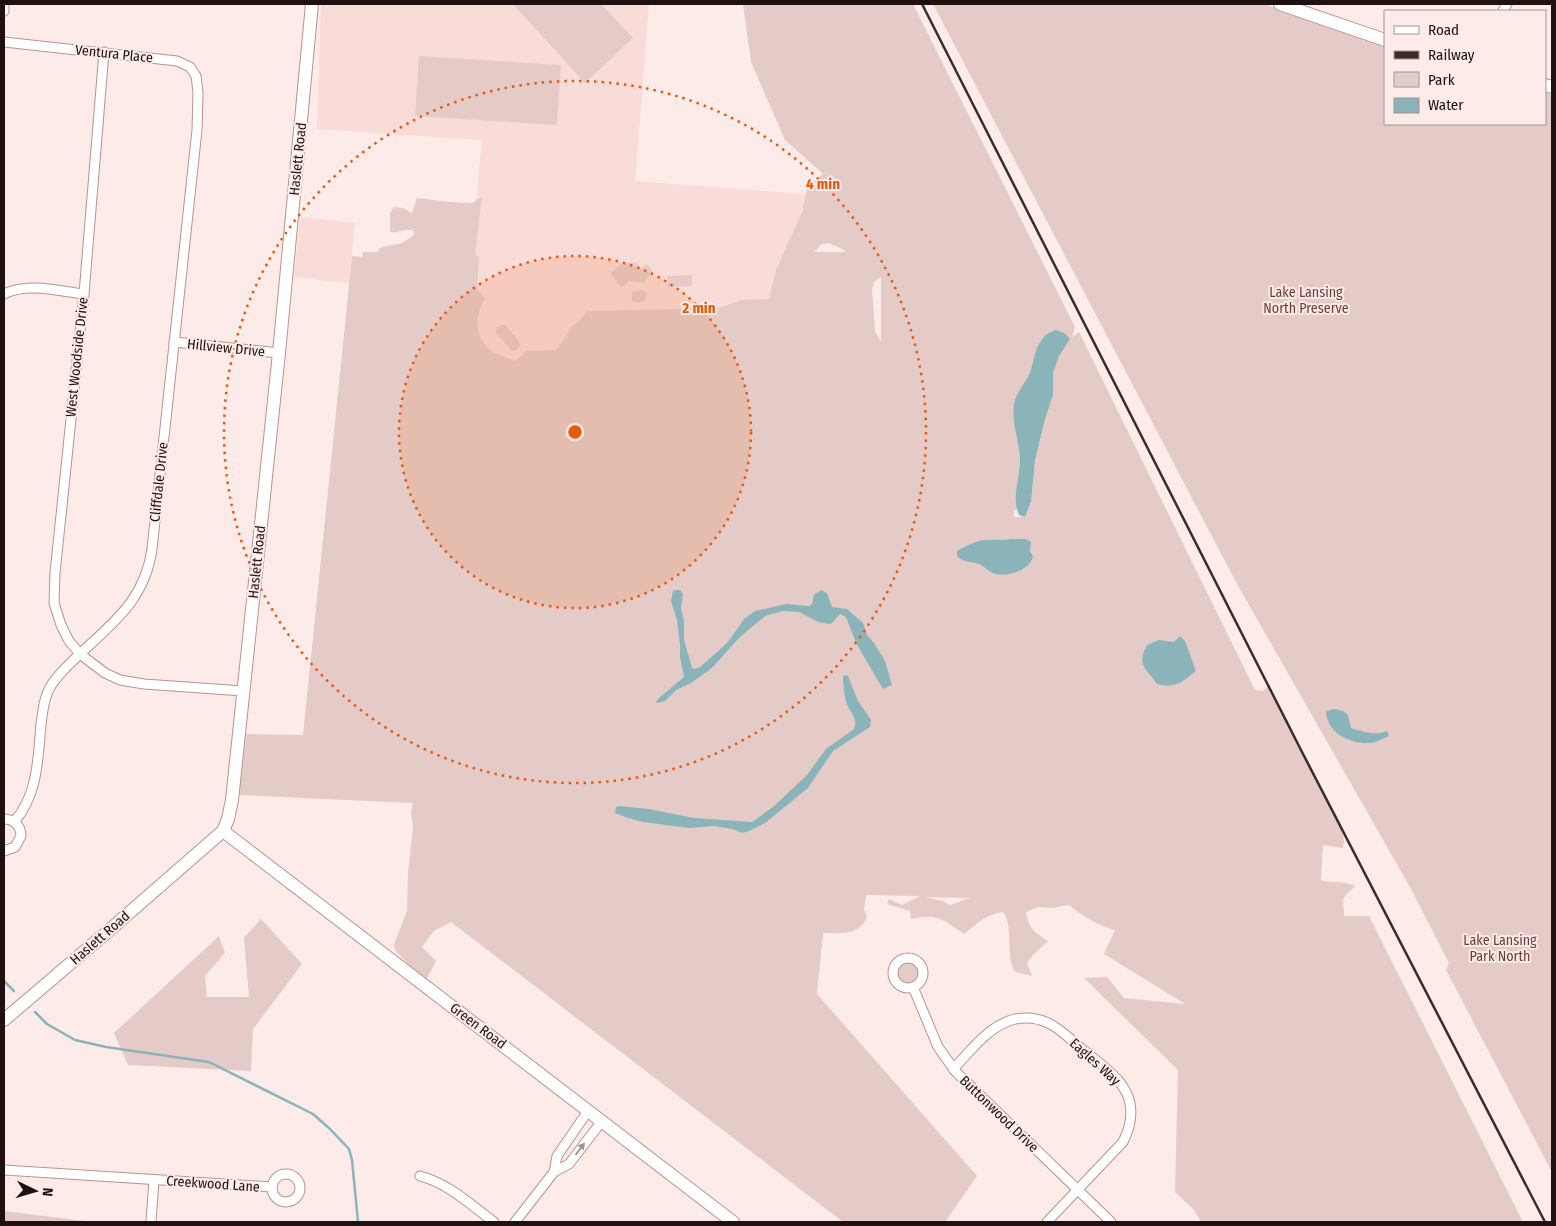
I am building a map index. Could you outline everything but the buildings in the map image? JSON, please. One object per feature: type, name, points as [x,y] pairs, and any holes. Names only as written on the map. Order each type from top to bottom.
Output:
[{"type":"street","points":[[4,4],[4,11]]},
{"type":"street","name":"Haslett Road","points":[[4,1020],[223,831],[228,819],[232,800],[279,353],[312,4]]},
{"type":"street","points":[[1280,4],[1384,40]]},
{"type":"street","name":"Ventura Place","points":[[4,42],[172,60],[186,64],[196,76],[198,98]]},
{"type":"street","name":"West Woodside Drive","points":[[104,52],[84,294],[54,603],[58,618],[70,641],[80,654],[111,676],[132,683],[243,691]]},
{"type":"street","name":"Cliffdale Drive","points":[[14,822],[24,808],[34,785],[44,700],[51,685],[61,671],[133,600],[144,582],[148,570],[152,549],[195,146],[198,98]]},
{"type":"street","points":[[4,294],[30,288],[84,294]]},
{"type":"street","name":"Hillview Drive","points":[[174,342],[279,353]]},
{"type":"street","points":[[4,819],[14,822],[20,828],[20,840],[12,849],[4,851]]},
{"type":"street","name":"Green Road","points":[[223,831],[733,1222]]},
{"type":"street","name":"Buttonwood Drive","points":[[913,987],[938,1047],[953,1069],[1111,1222]]},
{"type":"street","name":"Eagles Way","points":[[953,1069],[993,1029],[1006,1022],[1027,1018],[1041,1020],[1053,1026],[1116,1078],[1125,1089],[1130,1103],[1131,1117],[1128,1130],[1120,1147],[1048,1222]]},
{"type":"street","points":[[554,1172],[557,1156],[588,1111]]},
{"type":"street","points":[[515,1222],[554,1172],[569,1164],[602,1121]]},
{"type":"street","name":"Creekwood Lane","points":[[4,1170],[272,1188]]},
{"type":"street","points":[[420,1176],[443,1186],[494,1222]]},
{"type":"street","name":"Creekwood Lane","points":[[151,1222],[154,1180]]},
{"type":"shaded area","points":[[321,4],[649,4],[635,181],[804,194],[800,252],[762,332],[579,322],[564,370],[477,364],[462,351],[482,140],[317,129]]},
{"type":"shaded area","points":[[300,217],[355,223],[349,283],[294,277]]},
{"type":"green space","points":[[513,4],[601,4],[633,38],[585,83]]},
{"type":"green space","points":[[743,4],[913,4],[1075,327],[1072,337],[1079,332],[1255,690],[1263,691],[1269,686],[1340,824],[1344,840],[1343,848],[1323,845],[1321,880],[1347,883],[1355,886],[1344,898],[1344,916],[1369,916],[1523,1222],[1201,1222],[1194,1210],[1175,1192],[1178,1070],[1084,978],[1107,977],[1124,998],[1185,1004],[1104,954],[1115,930],[1091,920],[1069,905],[1052,908],[1038,907],[1026,912],[1028,922],[1033,930],[1048,941],[1027,963],[1032,976],[1015,972],[1010,957],[1008,925],[1003,912],[987,917],[964,934],[950,924],[934,917],[911,919],[910,911],[887,904],[889,899],[902,905],[920,896],[866,895],[864,910],[867,916],[860,927],[849,932],[823,933],[817,994],[977,1176],[945,1222],[843,1222],[451,922],[434,931],[422,947],[436,961],[425,982],[395,950],[394,944],[407,911],[413,803],[239,795],[246,734],[303,735],[352,256],[362,257],[363,252],[378,252],[379,248],[402,243],[413,236],[414,231],[410,230],[390,232],[390,213],[394,207],[403,208],[412,213],[417,198],[472,203],[482,197],[475,254],[479,257],[477,289],[485,299],[479,313],[479,334],[482,341],[493,352],[515,361],[527,351],[556,350],[568,334],[569,328],[578,322],[587,311],[719,308],[741,300],[769,299],[776,270],[803,210],[806,193],[810,185],[823,174],[785,140],[751,62]],"holes":[[[829,243],[845,252],[814,252],[822,244]],[[881,277],[881,342],[875,331],[872,290],[874,282]],[[1042,433],[1035,461],[1031,502],[1025,517],[1014,517],[1014,510],[1016,510]],[[925,897],[970,898],[950,905],[943,901]]]},
{"type":"green space","name":"Lake Lansing North Preserve","points":[[933,4],[1264,4],[1384,46],[1384,125],[1546,125],[1546,93],[1552,95],[1552,1172],[1446,970],[1449,963],[1411,889],[1237,584]]},
{"type":"green space","points":[[419,56],[561,65],[557,125],[415,116]]},
{"type":"green space","points":[[624,262],[637,263],[641,268],[647,264],[653,271],[644,283],[629,281],[624,286],[620,286],[610,273]]},
{"type":"green space","points":[[692,275],[692,286],[668,287],[667,276]]},
{"type":"green space","points":[[641,290],[647,294],[645,299],[639,302],[632,301],[632,292]]},
{"type":"green space","points":[[504,324],[519,341],[520,346],[516,350],[511,350],[496,333],[497,327]]},
{"type":"green space","points":[[261,919],[302,964],[253,1029],[251,1071],[128,1065],[114,1033],[219,936],[225,953],[205,976],[207,997],[249,997],[244,938]]},
{"type":"green space","points":[[908,963],[915,966],[918,973],[915,980],[908,983],[901,980],[898,973],[901,966]]},
{"type":"green space","points":[[4,1211],[93,1222],[4,1222]]},
{"type":"water","points":[[1056,330],[1064,333],[1070,339],[1059,356],[1053,373],[1053,395],[1035,461],[1031,502],[1025,517],[1019,515],[1016,502],[1020,461],[1013,411],[1014,404],[1030,373],[1038,345],[1046,335]]},
{"type":"water","points":[[1026,539],[1031,542],[1030,551],[1033,556],[1027,566],[1011,574],[993,573],[979,564],[964,561],[957,556],[957,551],[975,542]]},
{"type":"water","points":[[680,590],[683,594],[681,608],[684,621],[684,640],[692,668],[700,667],[728,642],[744,619],[755,611],[786,604],[809,606],[812,604],[814,595],[821,590],[827,593],[832,607],[847,609],[863,623],[867,635],[885,661],[892,685],[883,689],[856,643],[846,617],[840,614],[829,624],[818,622],[799,612],[783,611],[765,616],[739,638],[712,668],[691,683],[676,690],[665,701],[657,703],[659,698],[684,677],[680,657],[677,620],[671,601],[673,591]]},
{"type":"water","points":[[1179,637],[1185,641],[1196,671],[1178,684],[1169,686],[1157,684],[1142,662],[1147,645],[1159,640],[1174,642]]},
{"type":"water","points":[[843,676],[848,676],[858,701],[871,720],[870,727],[833,751],[808,788],[765,823],[742,833],[714,826],[689,828],[643,822],[615,813],[616,807],[619,806],[649,809],[694,818],[752,822],[773,807],[807,775],[826,749],[854,729],[854,718],[847,705],[843,686]]},
{"type":"water","points":[[1334,709],[1343,711],[1348,715],[1351,728],[1373,733],[1387,731],[1389,736],[1370,743],[1362,743],[1340,736],[1327,719],[1326,711]]},
{"type":"waterway","points":[[4,981],[14,991]]},
{"type":"waterway","points":[[35,1012],[47,1024],[75,1040],[106,1047],[209,1062],[313,1114],[349,1149],[352,1160],[358,1222]]},
{"type":"railway","points":[[922,4],[1302,752],[1545,1222]]},
{"type":"park label","name":"Lake Lansing Park North","points":[[1500,948]]}]
